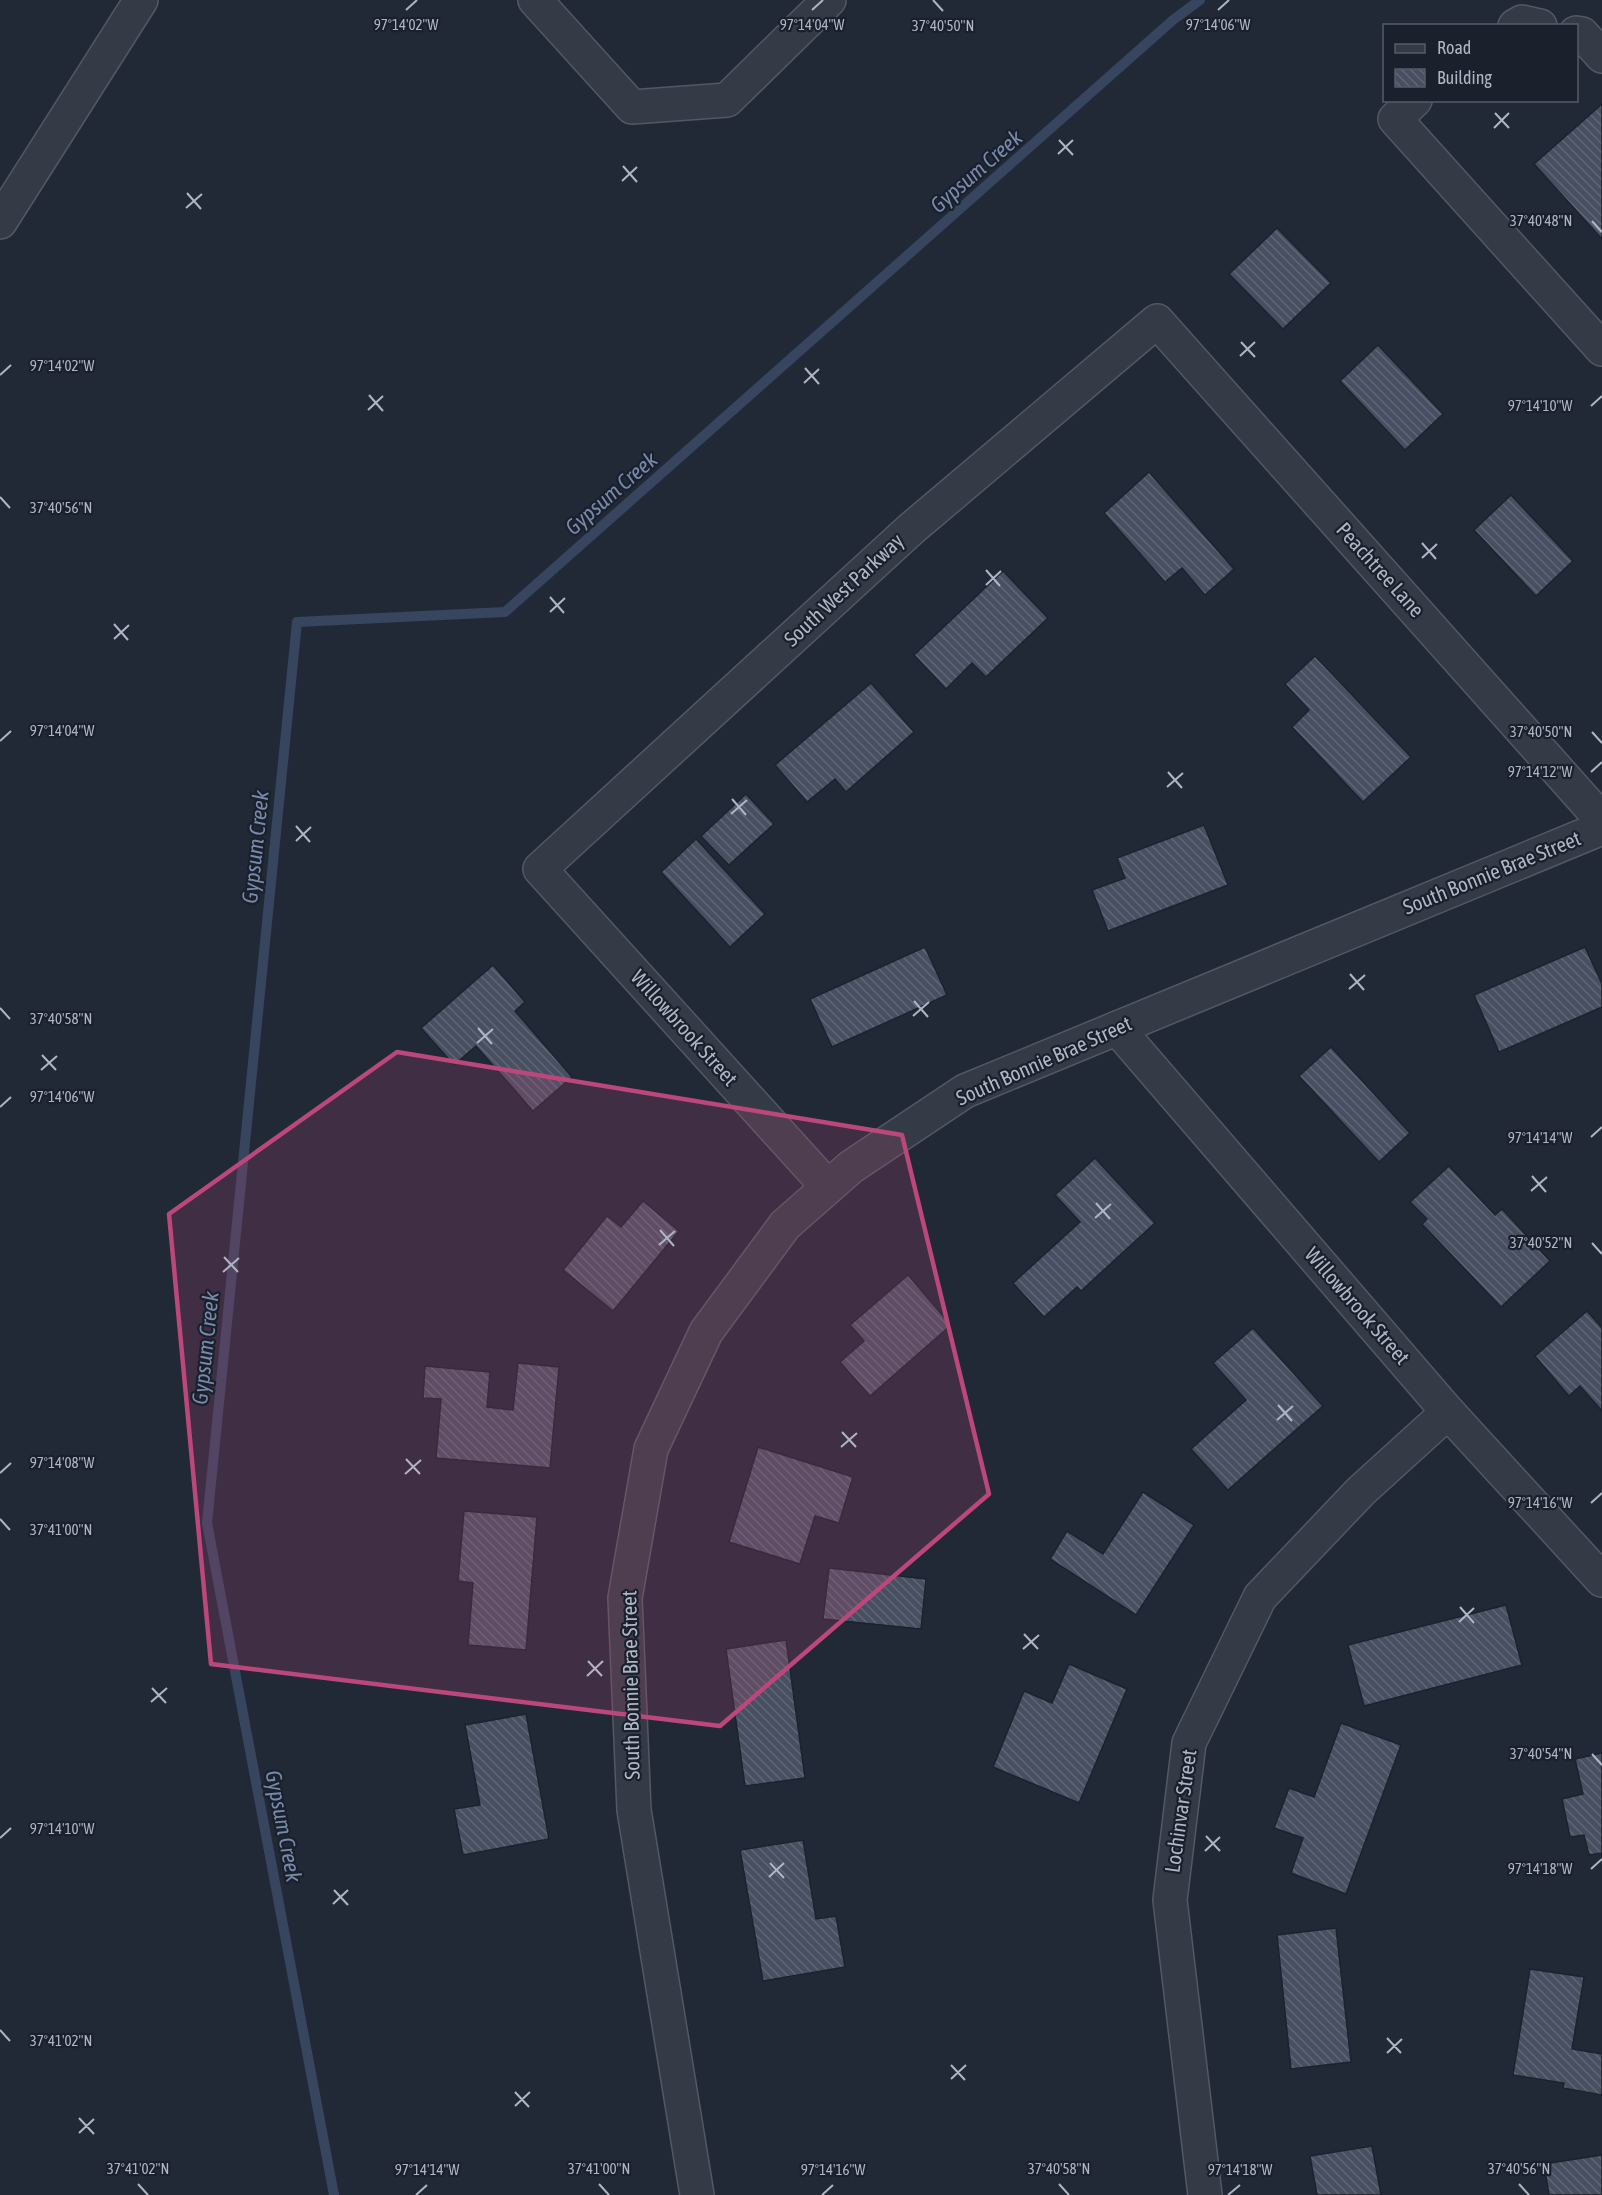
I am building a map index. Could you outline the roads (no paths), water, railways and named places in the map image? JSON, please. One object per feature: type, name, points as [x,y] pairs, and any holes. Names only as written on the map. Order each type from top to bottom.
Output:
[{"type":"street","points":[[0,222],[141,0]]},
{"type":"street","points":[[535,0],[632,107],[727,100],[829,0]]},
{"type":"street","points":[[1578,33],[1582,34],[1602,56]]},
{"type":"street","points":[[1413,102],[1395,119],[1602,349]]},
{"type":"street","name":"Peachtree Lane","points":[[1157,321],[1602,820]]},
{"type":"street","name":"South West Parkway","points":[[540,869],[910,529],[1157,321]]},
{"type":"street","name":"South Bonnie Brae Street","points":[[697,2195],[634,1810],[625,1598],[651,1449],[706,1332],[785,1225],[851,1167],[966,1091],[1602,828]]},
{"type":"street","name":"Willowbrook Street","points":[[540,869],[828,1187]]},
{"type":"street","name":"Willowbrook Street","points":[[1116,1028],[1448,1412],[1602,1580]]},
{"type":"street","name":"Lochinvar Street","points":[[1205,2195],[1170,1900],[1189,1743],[1260,1597],[1361,1491],[1448,1412]]},
{"type":"waterway","name":"Gypsum Creek","points":[[334,2195],[207,1523],[297,622],[505,612],[1173,20],[1200,0]]}]
